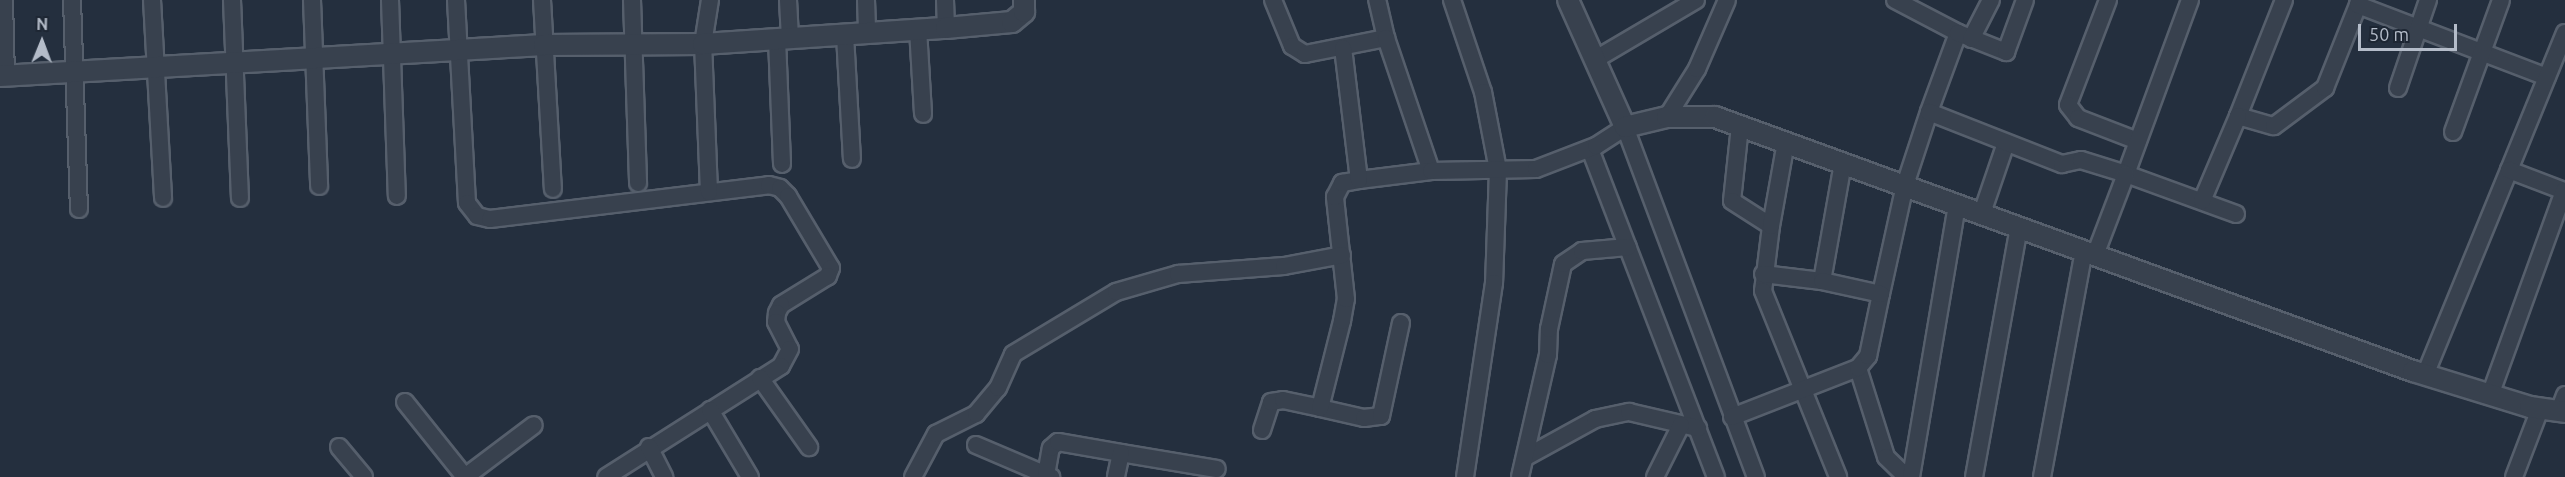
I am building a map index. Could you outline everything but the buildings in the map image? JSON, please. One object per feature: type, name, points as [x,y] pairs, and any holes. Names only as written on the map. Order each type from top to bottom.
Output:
[{"type":"street","points":[[4,0],[3,75],[544,45],[703,44],[946,28],[1012,22],[1024,12],[1024,0]]},
{"type":"street","points":[[72,0],[79,209]]},
{"type":"street","points":[[152,0],[163,198]]},
{"type":"street","points":[[232,0],[240,198]]},
{"type":"street","points":[[312,0],[319,186]]},
{"type":"street","points":[[390,0],[397,196]]},
{"type":"street","points":[[456,0],[467,203],[477,216],[500,218],[770,185],[780,188],[831,268],[828,276],[781,305],[776,322],[790,349],[789,358],[606,477]]},
{"type":"street","points":[[542,0],[554,189]]},
{"type":"street","points":[[632,0],[638,183]]},
{"type":"street","points":[[709,192],[703,44],[710,0]]},
{"type":"street","points":[[782,164],[783,38],[789,0]]},
{"type":"street","points":[[866,0],[867,33]]},
{"type":"street","points":[[945,0],[946,28]]},
{"type":"street","points":[[1377,0],[1386,38],[1431,171]]},
{"type":"street","points":[[1452,0],[1483,93],[1498,170],[1494,283],[1465,477]]},
{"type":"street","points":[[1568,0],[1596,59],[1618,132],[1756,477]]},
{"type":"street","points":[[1596,59],[1696,0]]},
{"type":"street","points":[[1667,117],[1697,69],[1727,0]]},
{"type":"street","points":[[1896,0],[1964,36],[2006,52],[2025,0]]},
{"type":"street","points":[[1732,417],[1804,391],[1858,368],[1868,356],[1905,185],[1929,112],[1964,36],[1991,0]]},
{"type":"street","points":[[2108,0],[2068,105],[2078,118],[2138,141]]},
{"type":"street","points":[[2042,477],[2089,252],[2126,174],[2190,0]]},
{"type":"street","points":[[2202,201],[2284,0]]},
{"type":"street","points":[[2398,88],[2428,0]]},
{"type":"street","points":[[2453,132],[2481,50],[2502,0]]},
{"type":"street","points":[[1278,1],[1297,51],[1305,54],[1386,38]]},
{"type":"street","points":[[2238,116],[2274,126],[2325,88],[2358,3],[2547,77]]},
{"type":"street","points":[[918,30],[923,114]]},
{"type":"street","points":[[2425,375],[2565,33]]},
{"type":"street","points":[[845,35],[852,159]]},
{"type":"street","points":[[1343,48],[1359,180]]},
{"type":"street","points":[[1929,112],[2062,165],[2081,160],[2236,214]]},
{"type":"street","points":[[1320,408],[1346,299],[1336,190],[1342,183],[1431,171],[1536,169],[1593,147],[1618,132],[1667,117],[1715,117],[2425,375],[2490,394],[2557,407],[2514,477]]},
{"type":"street","points":[[1740,126],[1732,201],[1771,226]]},
{"type":"street","points":[[1786,142],[1763,274],[1763,291],[1838,477]]},
{"type":"street","points":[[1982,213],[2006,143]]},
{"type":"street","points":[[1593,147],[1628,247],[1716,477]]},
{"type":"street","points":[[1822,281],[1843,163]]},
{"type":"street","points":[[2490,394],[2565,192],[2509,170]]},
{"type":"street","points":[[1909,477],[1957,204]]},
{"type":"street","points":[[1974,477],[2019,227]]},
{"type":"street","points":[[1520,477],[1548,356],[1549,329],[1563,264],[1582,251],[1628,247]]},
{"type":"street","points":[[913,477],[936,434],[976,414],[998,388],[1013,354],[1116,292],[1178,273],[1284,266],[1342,255]]},
{"type":"street","points":[[1763,274],[1822,281],[1881,294]]},
{"type":"street","points":[[1262,430],[1271,402],[1283,400],[1364,418],[1381,416],[1401,323]]},
{"type":"street","points":[[1858,368],[1886,457],[1909,477]]},
{"type":"street","points":[[760,378],[809,447]]},
{"type":"street","points":[[405,402],[465,477],[534,425]]},
{"type":"street","points":[[710,410],[750,477]]},
{"type":"street","points":[[1526,457],[1595,419],[1629,412],[1698,428]]},
{"type":"street","points":[[1655,477],[1681,424]]},
{"type":"street","points":[[976,444],[1048,476],[1051,448],[1058,442],[1216,469]]},
{"type":"street","points":[[339,447],[364,477]]},
{"type":"street","points":[[649,447],[664,477]]},
{"type":"street","points":[[1116,477],[1121,453]]}]
